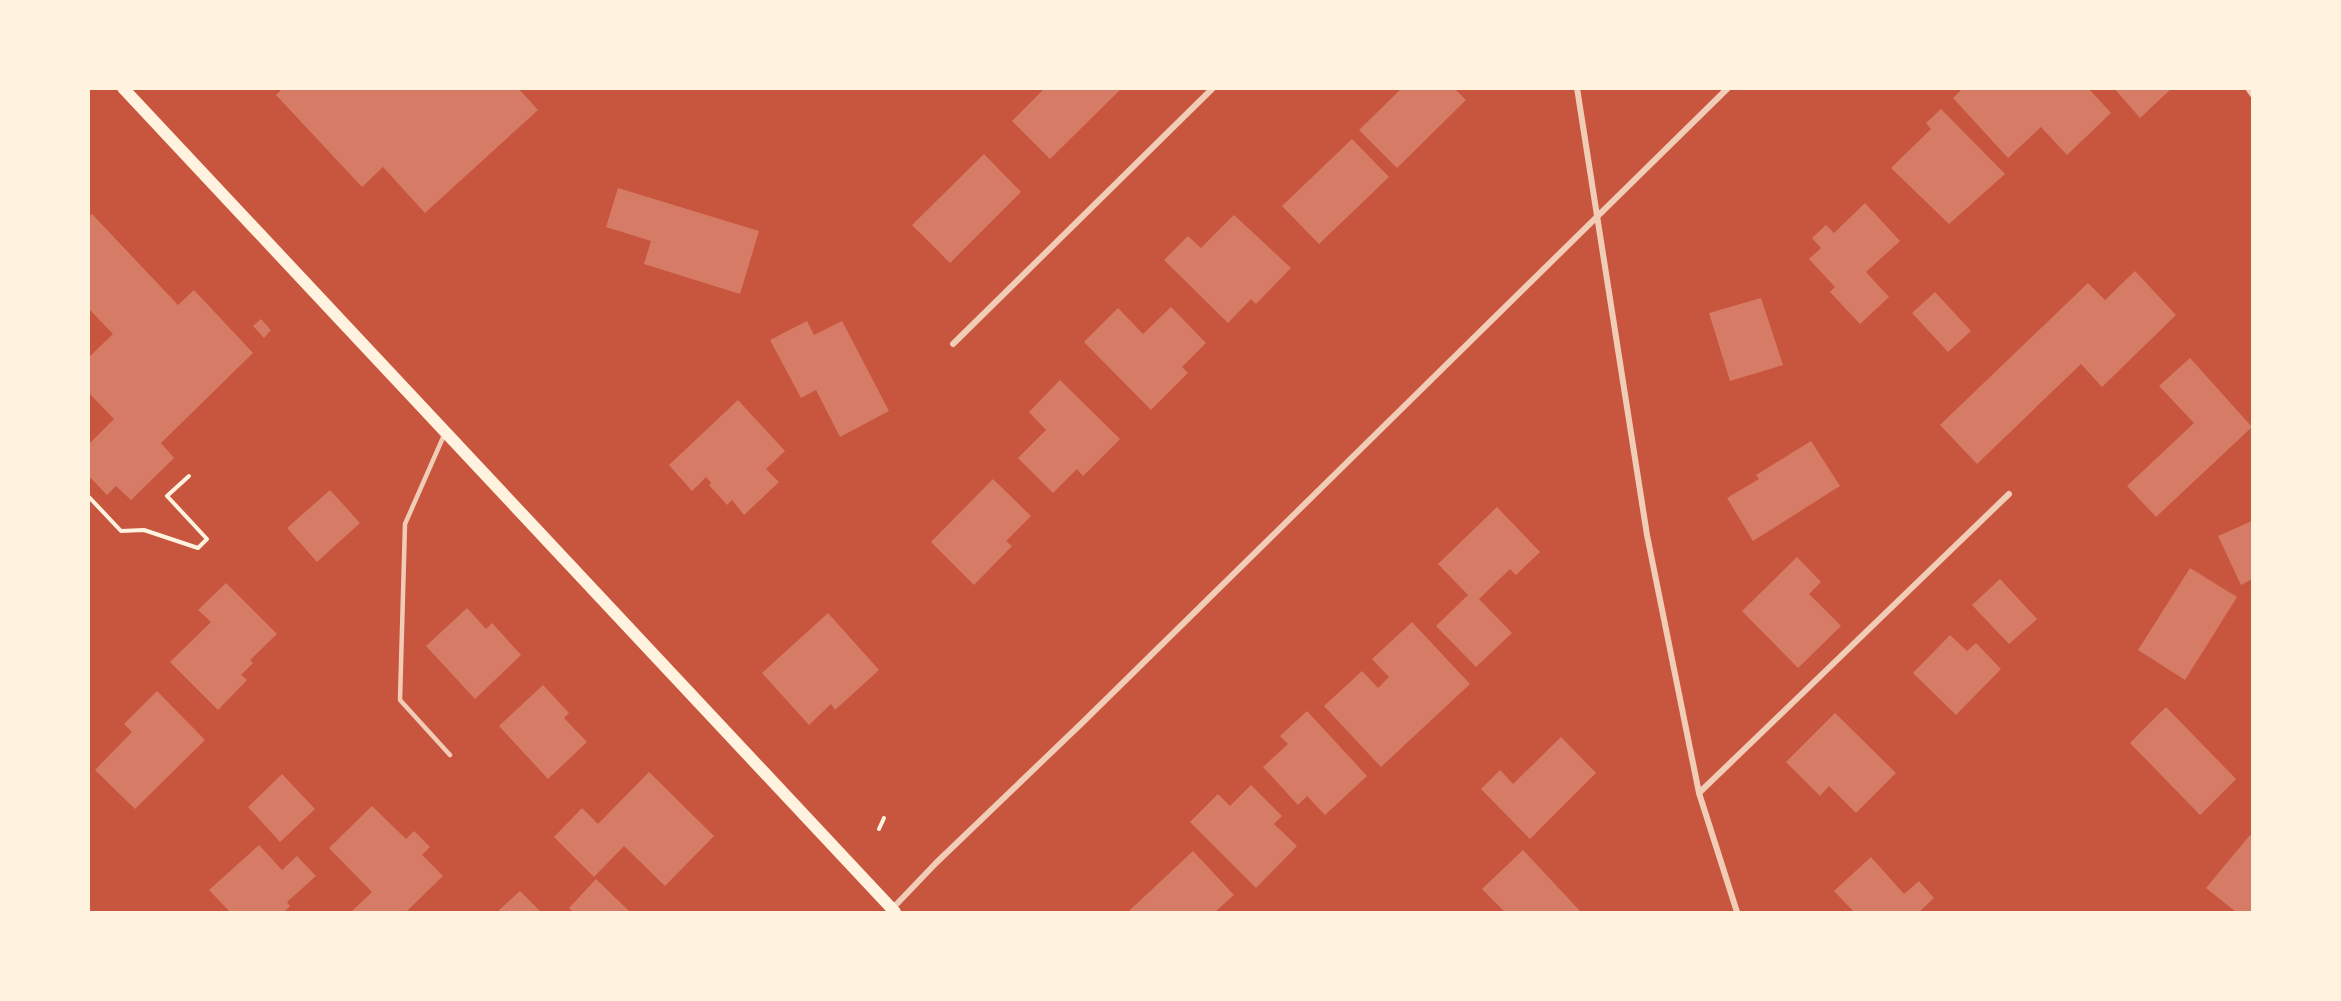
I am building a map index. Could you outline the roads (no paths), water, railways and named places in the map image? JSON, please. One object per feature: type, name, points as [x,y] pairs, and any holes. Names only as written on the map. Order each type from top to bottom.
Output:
[{"type":"main road","points":[[123,88],[892,911]]},
{"type":"street","points":[[953,344],[1213,88]]},
{"type":"street","points":[[1577,88],[1647,535],[1699,793],[1737,912]]},
{"type":"street","points":[[892,911],[936,863],[1083,722],[1728,88]]},
{"type":"street","points":[[1699,793],[2009,494]]},
{"type":"lane","points":[[2247,88],[2253,95]]},
{"type":"lane","points":[[445,433],[405,524],[400,700],[450,755]]}]
